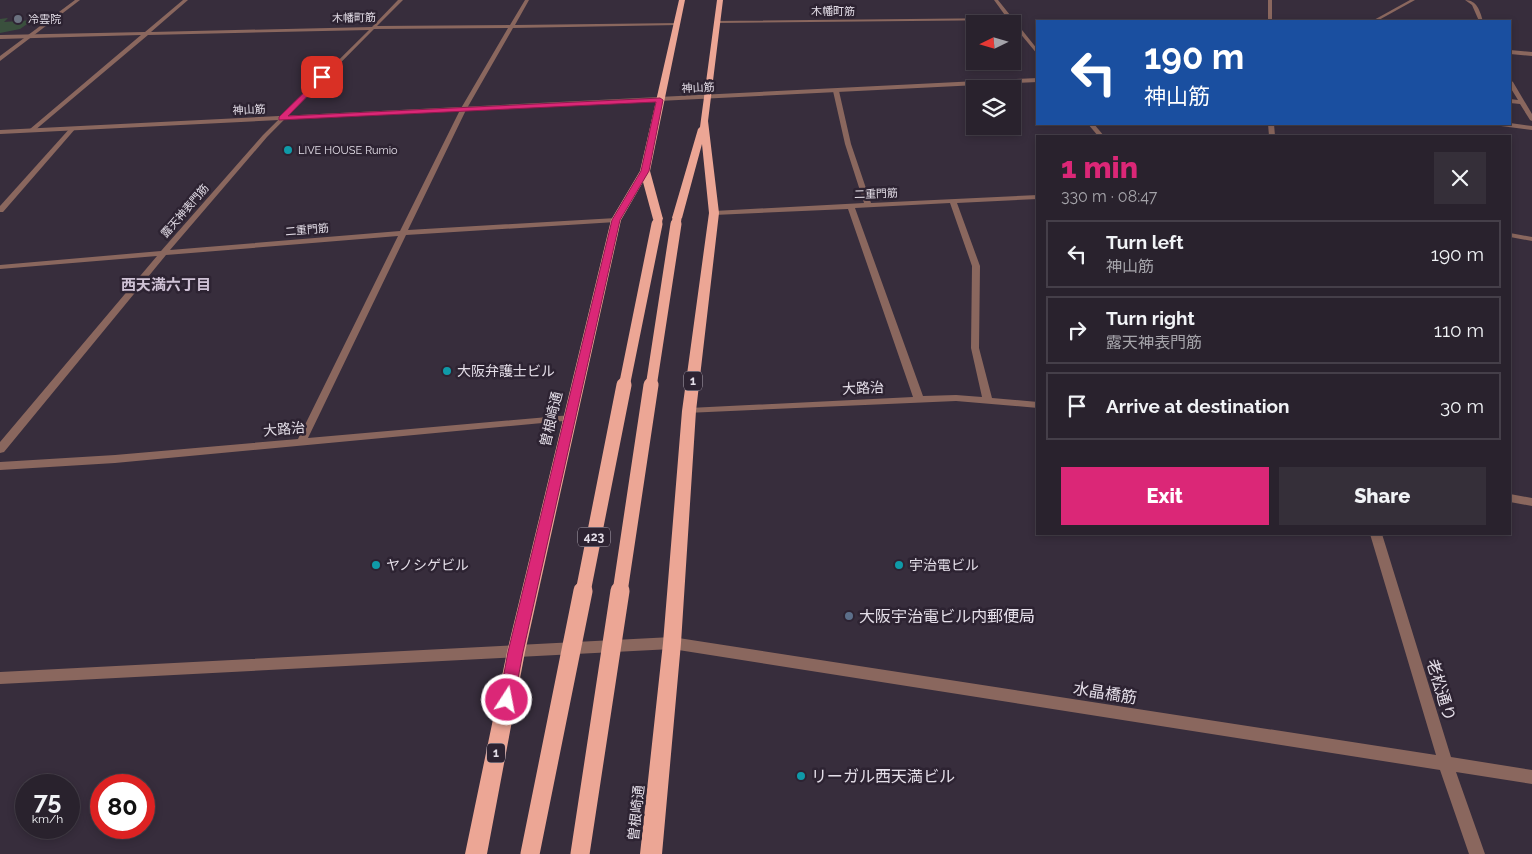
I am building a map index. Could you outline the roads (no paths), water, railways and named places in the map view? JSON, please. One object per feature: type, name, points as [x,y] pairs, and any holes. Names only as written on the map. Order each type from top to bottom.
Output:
[{"type":"highway","name":"曽根崎通","points":[[476,854],[516,652],[616,220],[645,171],[682,0]]},
{"type":"highway","name":"曽根崎通","points":[[651,854],[672,643],[689,410],[714,213],[704,121],[720,0]]},
{"type":"highway","name":"423","points":[[580,854],[677,218],[704,121]]},
{"type":"highway","name":"423","points":[[530,854],[658,219],[645,171]]},
{"type":"street","points":[[0,59],[78,0]]},
{"type":"street","points":[[32,130],[186,0]]},
{"type":"street","name":"露天神表門筋","points":[[0,449],[163,254],[282,118],[401,0]]},
{"type":"street","points":[[301,443],[463,110],[527,0]]},
{"type":"street","points":[[996,0],[1008,15]]},
{"type":"street","points":[[1270,0],[1270,20]]},
{"type":"street","points":[[1376,20],[1413,0]]},
{"type":"street","points":[[1467,0],[1474,4],[1482,20]]},
{"type":"street","name":"木幡町筋","points":[[716,22],[966,19]]},
{"type":"street","name":"木幡町筋","points":[[0,37],[147,32],[678,24]]},
{"type":"street","points":[[1021,32],[1036,51]]},
{"type":"street","points":[[1511,52],[1532,54]]},
{"type":"street","name":"神山筋","points":[[0,132],[1036,80]]},
{"type":"street","points":[[1511,84],[1532,119]]},
{"type":"street","points":[[836,90],[848,144],[868,206]]},
{"type":"street","points":[[1511,100],[1522,102]]},
{"type":"street","points":[[1508,125],[1532,128]]},
{"type":"street","points":[[0,210],[73,128]]},
{"type":"street","name":"二重門筋","points":[[714,213],[1036,197]]},
{"type":"street","points":[[954,201],[976,266],[975,348],[988,401]]},
{"type":"street","points":[[851,206],[919,400]]},
{"type":"street","name":"二重門筋","points":[[0,267],[404,232],[616,220]]},
{"type":"street","points":[[1511,235],[1532,239]]},
{"type":"street","name":"大路治","points":[[689,410],[956,398],[1036,405]]},
{"type":"street","name":"大路治","points":[[0,466],[301,443],[570,418]]},
{"type":"street","points":[[1511,498],[1532,502]]},
{"type":"street","name":"老松通り","points":[[1376,535],[1444,762],[1477,854]]},
{"type":"street","name":"水晶橋筋","points":[[0,678],[672,643],[1532,777]]},
{"type":"place","name":"冷雲院","points":[[18,19]]},
{"type":"place","name":"LIVE HOUSE Rumio","points":[[288,150]]},
{"type":"place","name":"大阪弁護士ビル","points":[[447,371]]},
{"type":"place","name":"ヤノシゲビル","points":[[376,565]]},
{"type":"place","name":"宇治電ビル","points":[[899,565]]},
{"type":"place","name":"大阪宇治電ビル内郵便局","points":[[849,616]]},
{"type":"place","name":"リーガル西天満ビル","points":[[801,776]]},
{"type":"district","name":"西天満六丁目","points":[[166,285]]}]
